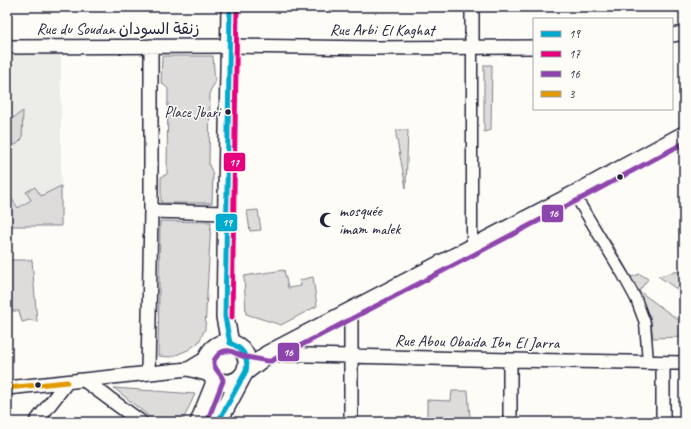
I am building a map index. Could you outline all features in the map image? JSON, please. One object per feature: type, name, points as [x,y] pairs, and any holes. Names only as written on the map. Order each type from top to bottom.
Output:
[{"type":"street","points":[[213,377],[208,369],[224,349],[230,7]]},
{"type":"street","points":[[472,7],[472,247]]},
{"type":"street","points":[[673,35],[684,33]]},
{"type":"street","points":[[148,373],[151,211],[151,46]]},
{"type":"street","name":"Rue du Soudan زنقة السودان","points":[[7,47],[230,46]]},
{"type":"street","name":"Rue Arbi El Kaghat","points":[[230,46],[374,48],[472,46],[533,47]]},
{"type":"street","points":[[188,369],[213,377],[227,384],[238,381],[268,354],[684,135]]},
{"type":"street","points":[[574,194],[624,275],[636,299],[645,323],[648,362]]},
{"type":"street","points":[[151,211],[226,213]]},
{"type":"street","points":[[350,312],[351,422]]},
{"type":"street","points":[[218,422],[248,366],[247,359],[224,349]]},
{"type":"street","points":[[7,388],[188,369],[224,349],[268,354]]},
{"type":"street","name":"Rue Abou Obaida Ibn El Jarra","points":[[268,354],[684,363]]},
{"type":"street","points":[[510,360],[510,422]]},
{"type":"street","points":[[663,362],[663,422]]},
{"type":"street","points":[[198,422],[213,377]]},
{"type":"street","points":[[84,380],[141,422]]},
{"type":"street","points":[[36,422],[67,382]]},
{"type":"shaded area","points":[[7,54],[61,54],[61,226],[7,226]]},
{"type":"shaded area","name":"Place Jbari","points":[[162,56],[213,56],[215,83],[210,91],[209,165],[213,174],[212,203],[161,203],[161,177],[167,174],[168,89],[161,82]]},
{"type":"shaded area","points":[[484,65],[492,65],[491,130],[484,132]]},
{"type":"shaded area","points":[[23,111],[22,139],[14,145],[7,135],[7,122]]},
{"type":"shaded area","points":[[397,130],[408,130],[406,188],[396,135]]},
{"type":"shaded area","points":[[61,186],[61,226],[7,226],[7,191],[18,208],[31,200],[26,192],[35,187],[41,196]]},
{"type":"shaded area","points":[[583,202],[613,245],[631,277],[640,274],[648,279],[639,291],[684,324],[684,337],[653,338],[650,315],[641,313]]},
{"type":"shaded area","points":[[258,210],[261,230],[250,231],[247,211]]},
{"type":"shaded area","points":[[160,221],[211,222],[205,329],[199,342],[188,350],[171,357],[158,356]]},
{"type":"shaded area","points":[[7,260],[32,260],[37,322],[30,320],[22,322],[19,311],[7,311]]},
{"type":"shaded area","points":[[284,270],[288,288],[301,286],[300,280],[313,277],[317,306],[281,325],[246,314],[244,276]]},
{"type":"shaded area","points":[[684,270],[684,294],[658,276]]},
{"type":"shaded area","points":[[114,388],[195,394],[182,422],[156,422]]},
{"type":"shaded area","points":[[452,391],[468,391],[470,418],[454,422],[427,422],[427,400],[451,401]]},
{"type":"transit line","name":"19","points":[[218,422],[246,371],[247,366],[246,357],[242,350],[230,343],[225,317],[230,7]]},
{"type":"transit line","name":"17","points":[[232,317],[237,7]]},
{"type":"transit line","name":"16","points":[[207,422],[223,381],[214,365],[215,359],[222,352],[230,351],[242,356],[271,361],[684,143]]},
{"type":"transit line","name":"3","points":[[7,388],[67,382]]},
{"type":"place","name":"Place Jbari","points":[[228,112]]},
{"type":"place","name":"mosquée imam malek","points":[[327,220]]}]
